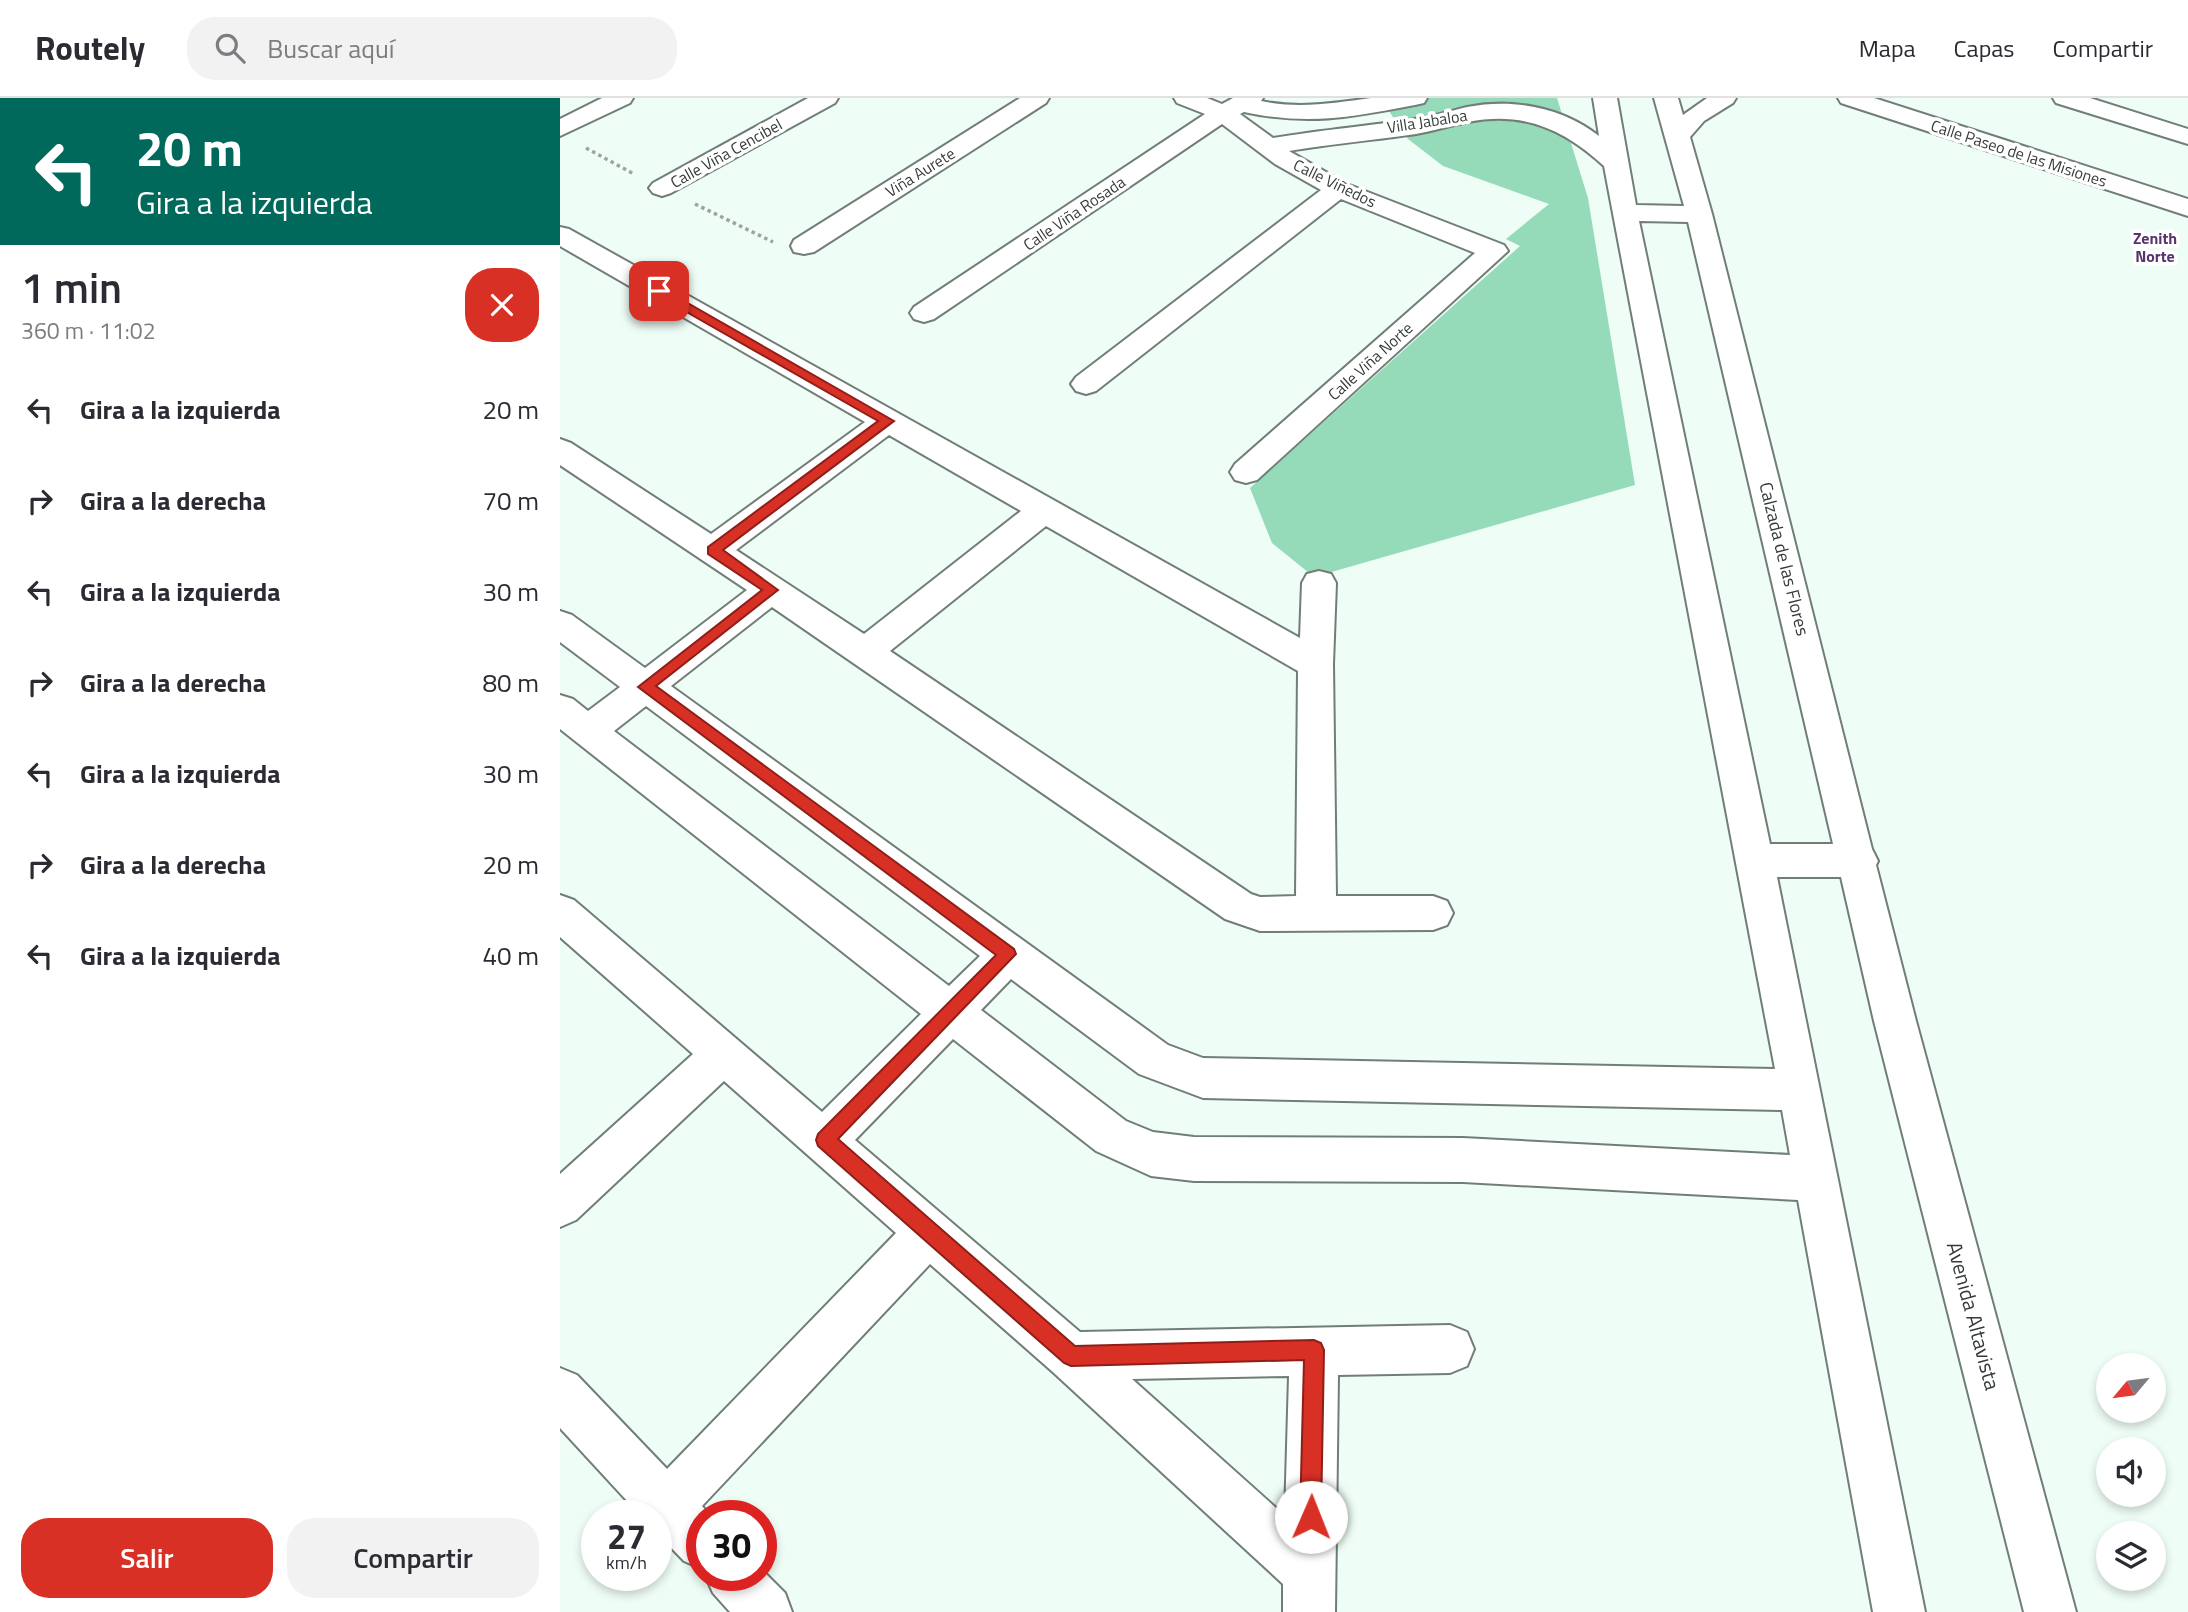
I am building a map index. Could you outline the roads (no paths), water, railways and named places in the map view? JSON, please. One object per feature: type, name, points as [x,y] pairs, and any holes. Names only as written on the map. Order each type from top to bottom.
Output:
[{"type":"street","points":[[560,130],[621,98]]},
{"type":"street","name":"Calle Viña Cencibel","points":[[662,188],[826,98]]},
{"type":"street","name":"Viña Aurete","points":[[804,246],[1037,98]]},
{"type":"street","name":"Calle Viñedos","points":[[1186,98],[1239,105],[1266,147],[1338,189],[1493,251]]},
{"type":"street","name":"Villa Jabaloa","points":[[1239,105],[1307,114],[1352,111],[1415,98]]},
{"type":"street","points":[[1605,98],[1624,213],[1787,1026],[1899,1612]]},
{"type":"street","name":"Calzada de las Flores","points":[[1667,98],[1699,214],[1895,1021]]},
{"type":"street","points":[[1678,135],[1695,116],[1724,98]]},
{"type":"street","name":"Calle Paseo de las Misiones","points":[[1850,98],[2188,208]]},
{"type":"street","points":[[2065,98],[2188,137]]},
{"type":"street","points":[[2131,119],[2145,98]]},
{"type":"street","name":"Calle Viña Rosada","points":[[925,313],[1239,105]]},
{"type":"street","name":"Villa Jabaloa","points":[[1266,147],[1364,130],[1415,127],[1493,111],[1539,107],[1589,138],[1615,163]]},
{"type":"street","points":[[1307,114],[1310,127],[1307,139]]},
{"type":"street","points":[[1086,384],[1338,189]]},
{"type":"street","points":[[1624,213],[1699,214]]},
{"type":"street","points":[[560,235],[1316,664]]},
{"type":"street","name":"Calle Viña Norte","points":[[1246,472],[1493,251]]},
{"type":"street","points":[[560,270],[590,252]]},
{"type":"street","points":[[713,550],[887,421]]},
{"type":"street","points":[[560,450],[865,652],[1239,907],[1260,914],[1433,913]]},
{"type":"street","points":[[865,652],[1044,510]]},
{"type":"street","points":[[1316,915],[1316,664],[1319,583]]},
{"type":"street","points":[[772,590],[645,687],[574,720],[1111,1136],[1151,1154],[1194,1159],[1462,1160],[1815,1179]]},
{"type":"street","points":[[560,624],[1154,1060],[1203,1078],[1798,1090]]},
{"type":"street","points":[[1754,860],[1858,861]]},
{"type":"street","points":[[560,912],[1071,1356],[1309,1592]]},
{"type":"street","points":[[825,1140],[1008,954]]},
{"type":"street","name":"Avenida Altavista","points":[[1895,1021],[2050,1612]]},
{"type":"street","points":[[560,1204],[724,1054]]},
{"type":"street","points":[[672,1501],[928,1233]]},
{"type":"street","points":[[1071,1356],[1450,1349]]},
{"type":"street","points":[[1309,1592],[1314,1350]]},
{"type":"street","points":[[561,1395],[661,1500]]},
{"type":"street","points":[[672,1511],[686,1526]]},
{"type":"street","points":[[746,1591],[766,1612]]},
{"type":"district","name":"Zenith Norte","points":[[2155,247]]}]
